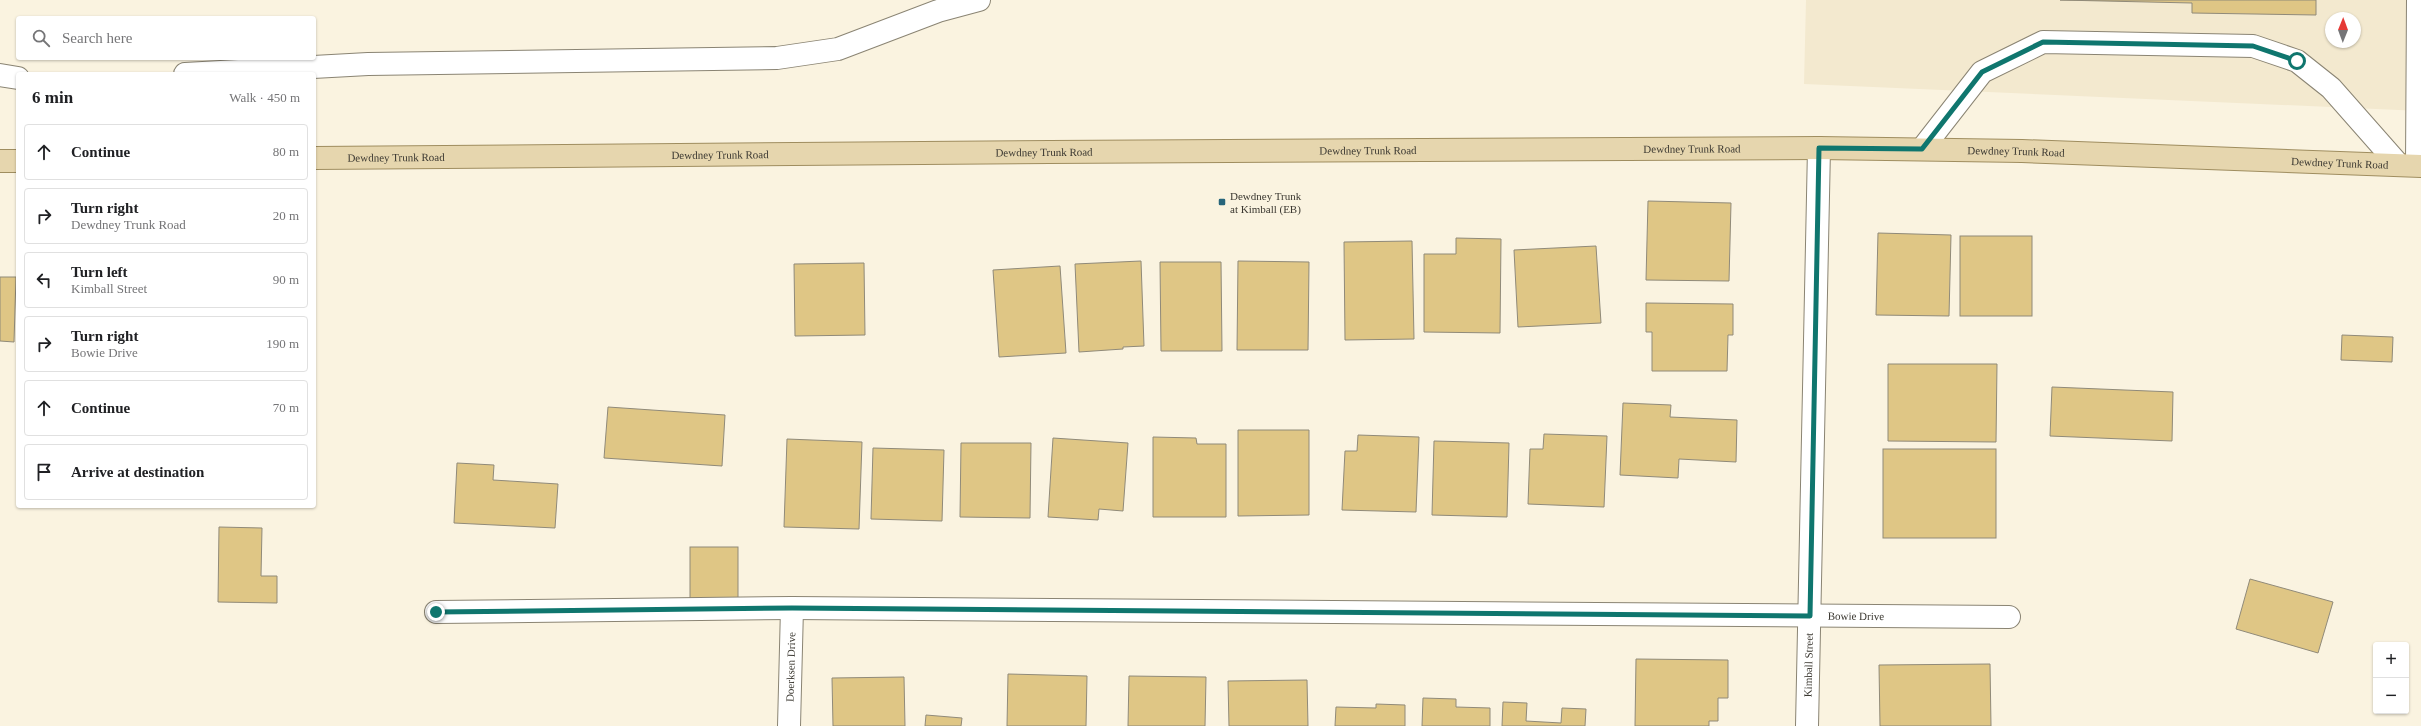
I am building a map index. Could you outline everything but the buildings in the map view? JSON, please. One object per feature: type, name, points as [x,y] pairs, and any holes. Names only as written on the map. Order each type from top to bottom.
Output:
[{"type":"main road","name":"Dewdney Trunk Road","points":[[316,158],[1819,148],[1922,149],[2412,165]]},
{"type":"main road","points":[[0,161],[16,161]]},
{"type":"street","points":[[222,72],[368,64],[777,58],[838,49],[938,11],[979,0]]},
{"type":"street","points":[[2412,165],[2418,0]]},
{"type":"street","points":[[1922,149],[1982,72],[2043,42],[2253,46],[2297,61],[2331,88],[2412,165]]},
{"type":"street","points":[[0,75],[16,78]]},
{"type":"street","name":"Kimball Street","points":[[1807,726],[1819,148]]},
{"type":"street","name":"Bowie Drive","points":[[436,612],[792,608],[2009,617]]},
{"type":"street","name":"Doerksen Drive","points":[[789,726],[792,608]]},
{"type":"shaded area","points":[[1806,0],[2421,0],[2421,111],[1804,84]]},
{"type":"place","name":"Dewdney Trunk at Kimball (EB)","points":[[1222,202]]},
{"type":"route","points":[[436,612],[792,608],[1810,616],[1819,148],[1922,149],[1982,72],[2043,42],[2253,46],[2297,61]]}]
